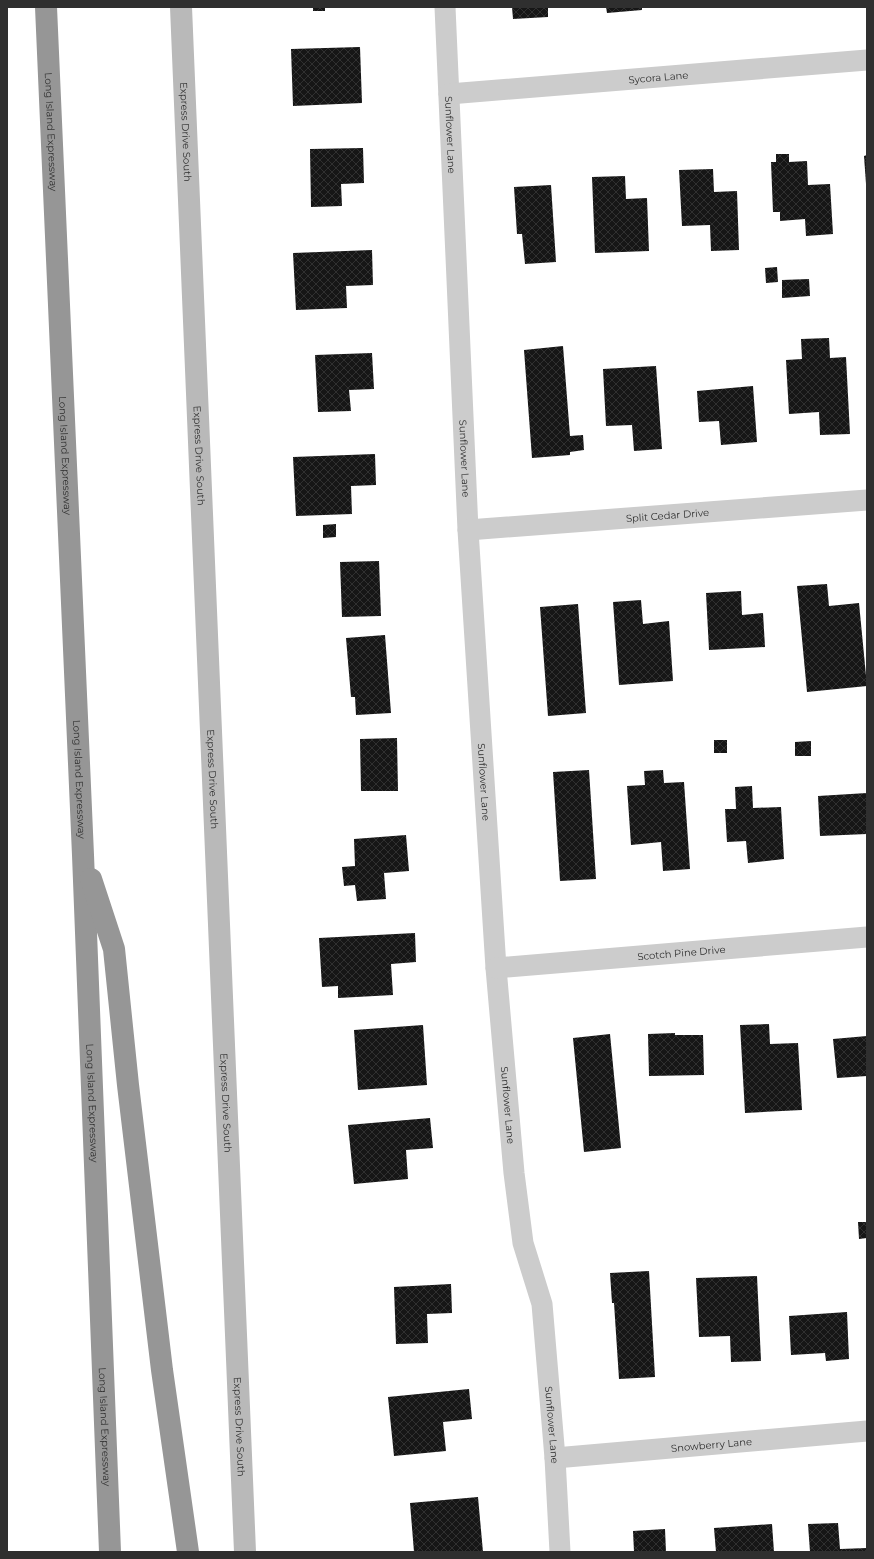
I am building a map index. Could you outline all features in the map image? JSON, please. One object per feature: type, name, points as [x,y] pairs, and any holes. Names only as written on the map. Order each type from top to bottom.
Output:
[{"type":"highway","name":"Long Island Expressway","points":[[46,7],[83,856],[110,1552]]},
{"type":"highway","points":[[83,856],[114,949],[128,1085],[162,1370],[188,1552]]},
{"type":"main road","name":"Express Drive South","points":[[181,7],[244,1552]]},
{"type":"street","name":"Sunflower Lane","points":[[445,7],[468,530],[496,968],[514,1173],[523,1244],[542,1304],[556,1458],[560,1552]]},
{"type":"street","name":"Sycora Lane","points":[[449,94],[867,60]]},
{"type":"street","name":"Split Cedar Drive","points":[[468,530],[867,500]]},
{"type":"street","name":"Scotch Pine Drive","points":[[496,968],[867,937]]},
{"type":"street","name":"Snowberry Lane","points":[[556,1458],[867,1431]]},
{"type":"building","points":[[313,7],[325,7],[325,11],[313,11]]},
{"type":"building","points":[[512,7],[548,7],[548,17],[513,19]]},
{"type":"building","points":[[606,7],[642,7],[642,10],[607,13]]},
{"type":"building","points":[[360,47],[362,103],[293,106],[291,49]]},
{"type":"building","points":[[363,148],[364,183],[341,184],[342,206],[311,207],[310,149]]},
{"type":"building","points":[[776,154],[789,154],[789,162],[807,161],[808,185],[830,184],[833,234],[806,236],[805,219],[780,221],[780,212],[773,212],[771,162],[776,162]]},
{"type":"building","points":[[867,155],[867,184],[866,184],[864,156]]},
{"type":"building","points":[[713,169],[714,192],[737,191],[739,250],[711,251],[710,225],[682,226],[679,170]]},
{"type":"building","points":[[625,176],[626,199],[647,198],[649,251],[595,253],[592,177]]},
{"type":"building","points":[[551,185],[556,262],[525,264],[522,234],[517,234],[514,187]]},
{"type":"building","points":[[372,250],[373,285],[346,286],[347,308],[296,310],[293,253]]},
{"type":"building","points":[[777,267],[778,282],[766,283],[765,268]]},
{"type":"building","points":[[809,279],[810,296],[782,298],[782,280]]},
{"type":"building","points":[[829,338],[830,358],[846,357],[850,434],[820,435],[819,412],[789,414],[786,360],[802,359],[801,339]]},
{"type":"building","points":[[563,346],[570,436],[583,435],[584,450],[570,452],[570,455],[532,458],[524,350]]},
{"type":"building","points":[[372,353],[374,389],[349,390],[351,411],[318,412],[315,355]]},
{"type":"building","points":[[656,366],[662,449],[634,451],[632,425],[606,426],[603,369]]},
{"type":"building","points":[[753,386],[757,442],[721,445],[719,421],[699,422],[697,391]]},
{"type":"building","points":[[375,454],[376,485],[351,486],[352,514],[296,516],[293,457]]},
{"type":"building","points":[[336,524],[336,537],[323,538],[323,525]]},
{"type":"building","points":[[379,561],[381,616],[342,617],[340,562]]},
{"type":"building","points":[[827,584],[829,606],[859,603],[867,686],[807,692],[797,586]]},
{"type":"building","points":[[741,591],[742,615],[763,613],[765,647],[709,650],[706,593]]},
{"type":"building","points":[[641,600],[643,624],[669,621],[673,681],[619,685],[613,602]]},
{"type":"building","points":[[578,604],[586,713],[548,716],[540,607]]},
{"type":"building","points":[[385,635],[391,713],[356,715],[355,697],[351,697],[346,638]]},
{"type":"building","points":[[397,738],[398,791],[361,791],[360,739]]},
{"type":"building","points":[[714,740],[727,740],[727,753],[714,753]]},
{"type":"building","points":[[811,741],[811,756],[795,756],[795,742]]},
{"type":"building","points":[[589,770],[596,879],[560,881],[553,772]]},
{"type":"building","points":[[663,770],[664,783],[684,782],[690,869],[663,871],[661,842],[631,845],[627,786],[645,785],[644,771]]},
{"type":"building","points":[[752,786],[753,808],[781,807],[784,859],[748,863],[746,841],[727,842],[725,809],[736,809],[735,787]]},
{"type":"building","points":[[867,793],[867,834],[820,836],[818,796]]},
{"type":"building","points":[[406,835],[409,871],[384,873],[386,899],[357,901],[355,885],[344,886],[342,867],[355,866],[354,839]]},
{"type":"building","points":[[415,933],[416,962],[391,964],[393,995],[338,998],[338,986],[322,987],[319,938]]},
{"type":"building","points":[[769,1024],[770,1044],[798,1043],[802,1110],[745,1113],[740,1025]]},
{"type":"building","points":[[423,1025],[427,1085],[358,1090],[354,1030]]},
{"type":"building","points":[[675,1033],[675,1035],[703,1035],[704,1075],[649,1076],[648,1034]]},
{"type":"building","points":[[610,1034],[621,1148],[584,1152],[573,1038]]},
{"type":"building","points":[[867,1036],[867,1076],[837,1078],[833,1039]]},
{"type":"building","points":[[430,1118],[433,1148],[406,1150],[408,1179],[354,1184],[348,1125]]},
{"type":"building","points":[[858,1222],[867,1222],[867,1238],[859,1239]]},
{"type":"building","points":[[649,1271],[655,1377],[619,1379],[614,1303],[612,1303],[610,1273]]},
{"type":"building","points":[[757,1276],[761,1361],[731,1362],[730,1336],[699,1337],[696,1278]]},
{"type":"building","points":[[451,1284],[452,1313],[427,1314],[428,1343],[396,1344],[394,1287]]},
{"type":"building","points":[[847,1312],[849,1359],[826,1361],[825,1353],[791,1355],[789,1316]]},
{"type":"building","points":[[469,1389],[472,1419],[443,1422],[446,1451],[394,1456],[388,1397]]},
{"type":"building","points":[[478,1497],[483,1552],[414,1552],[410,1503]]},
{"type":"building","points":[[838,1523],[840,1549],[867,1548],[867,1552],[810,1552],[808,1524]]},
{"type":"building","points":[[772,1524],[774,1552],[716,1552],[714,1528]]},
{"type":"building","points":[[665,1529],[666,1552],[634,1552],[633,1531]]}]
